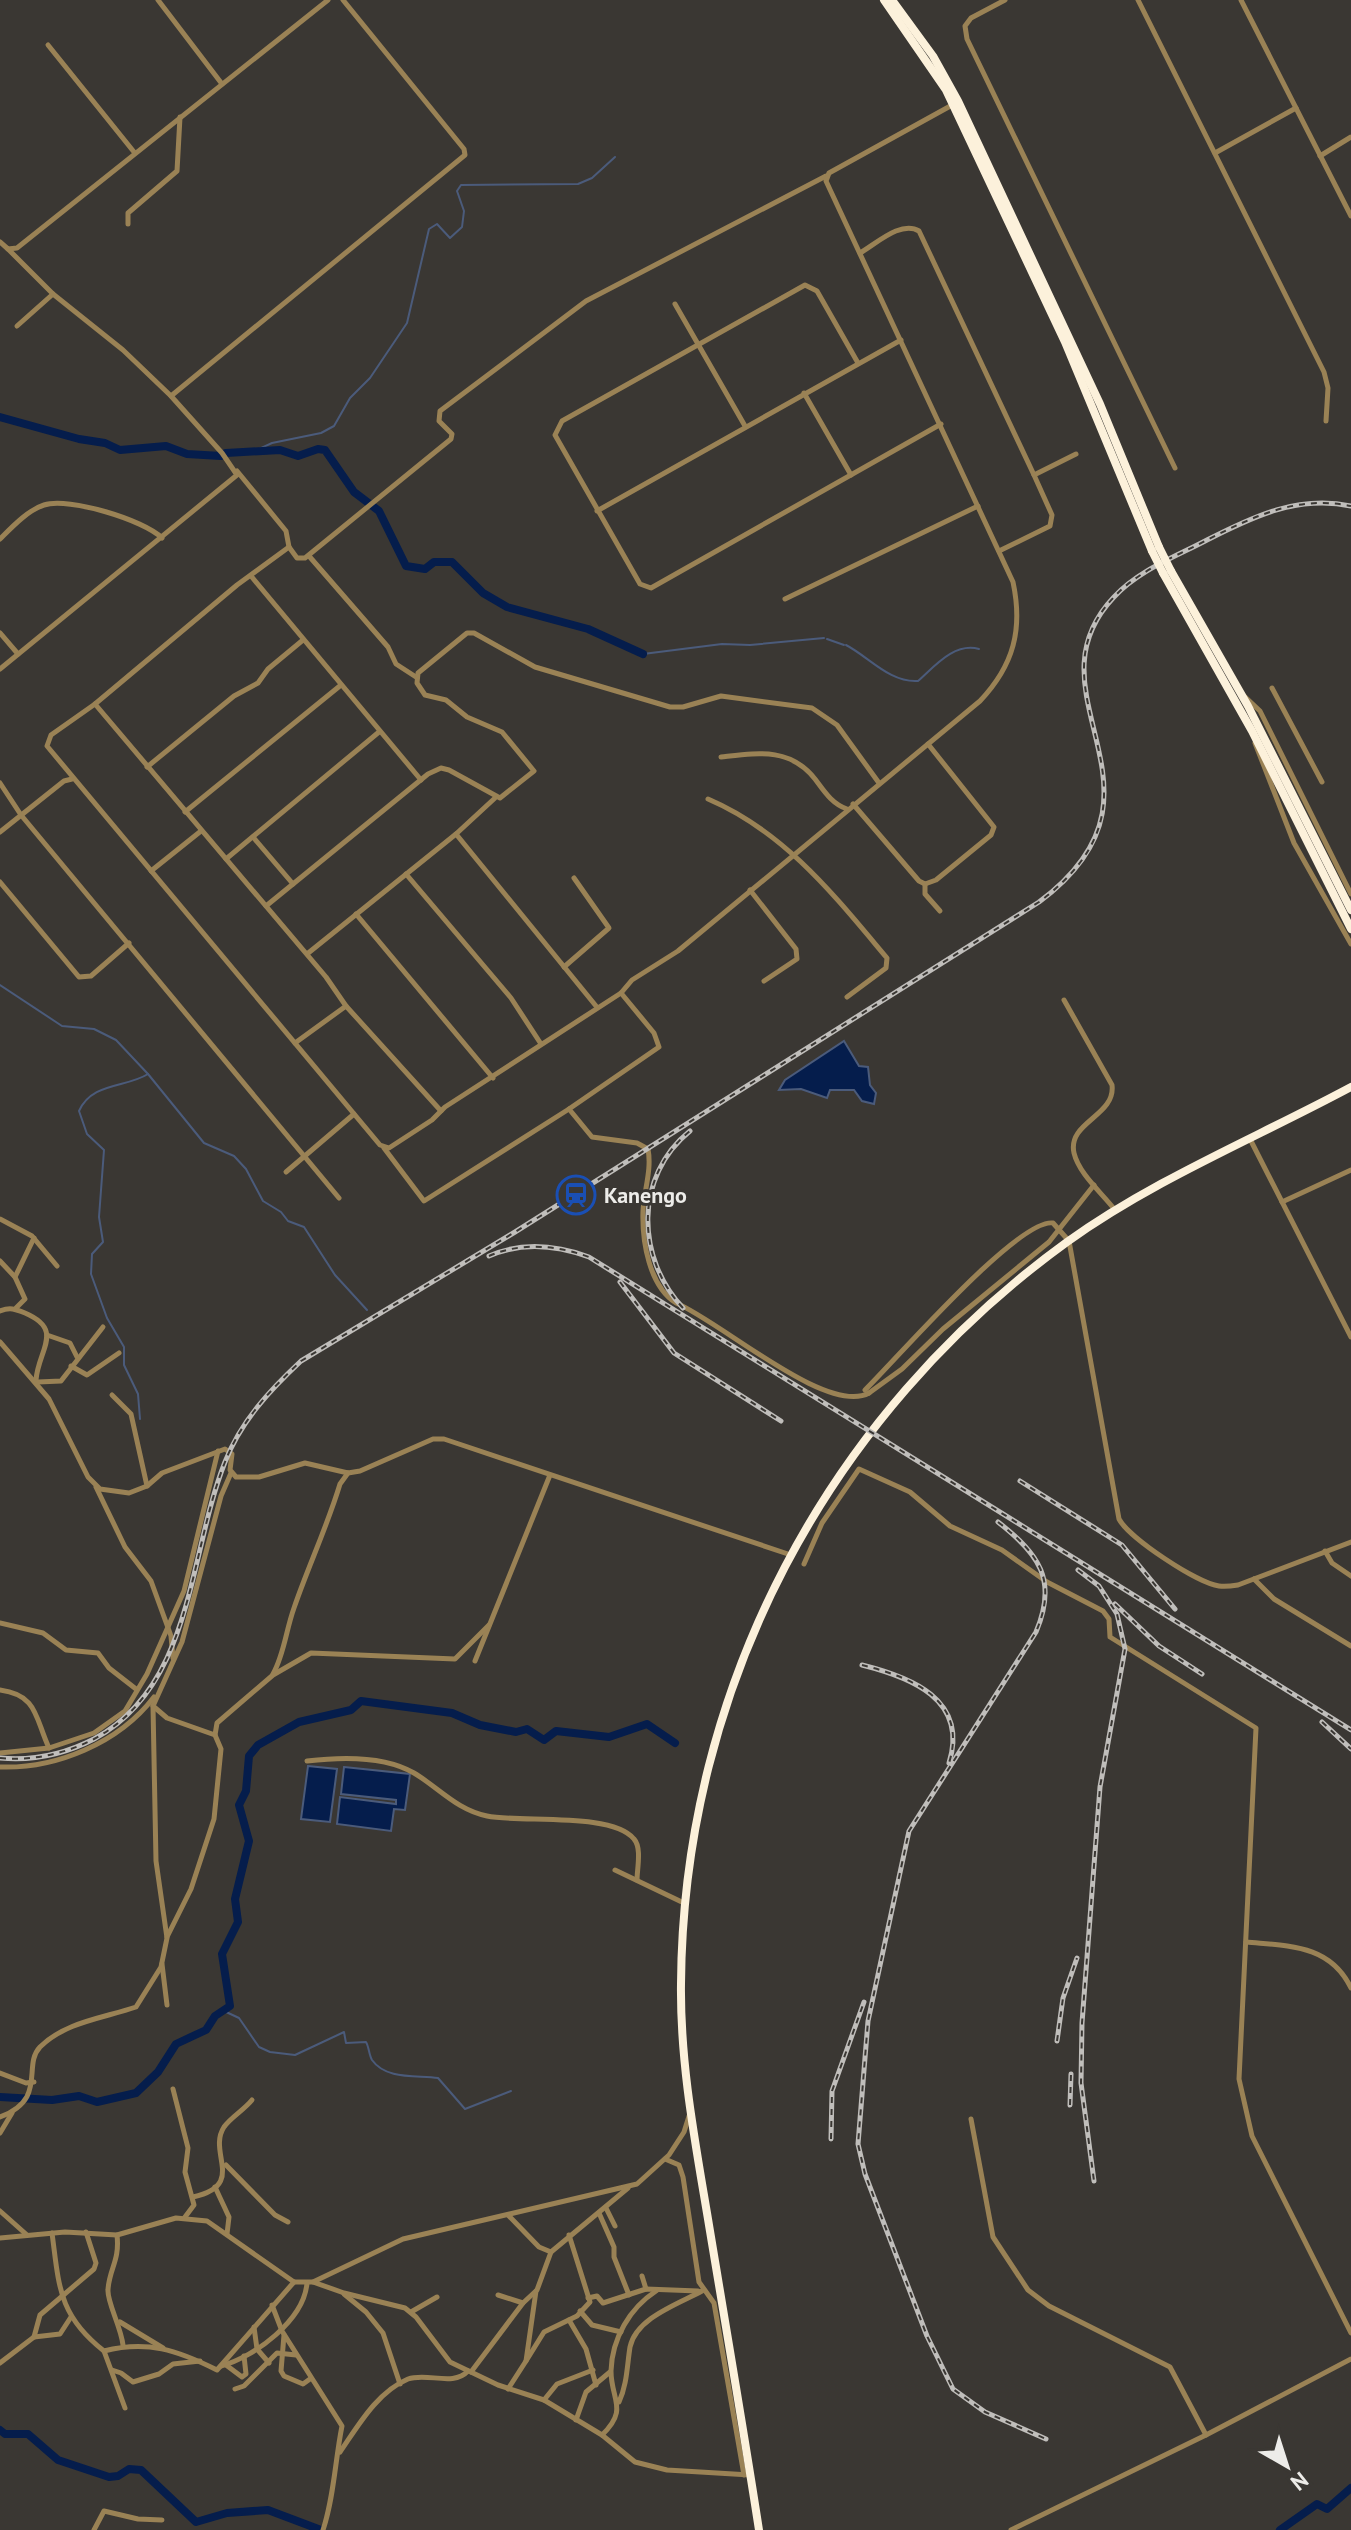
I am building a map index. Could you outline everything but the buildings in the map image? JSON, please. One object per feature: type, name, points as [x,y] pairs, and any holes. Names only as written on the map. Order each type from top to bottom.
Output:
[{"type":"highway","points":[[884,0],[956,103]]},
{"type":"highway","points":[[892,0],[933,56],[1093,390],[1155,549],[1252,731],[1351,929]]},
{"type":"highway","points":[[1167,572],[1238,691],[1351,910]]},
{"type":"highway","points":[[759,2530],[690,2110],[681,1993],[691,1855],[720,1725],[749,1643],[791,1555],[840,1474],[884,1413],[962,1328],[1069,1241],[1115,1210],[1351,1087]]},
{"type":"street","points":[[158,0],[222,84]]},
{"type":"street","points":[[8,249],[17,248],[328,0]]},
{"type":"street","points":[[171,396],[465,155],[464,149],[343,0]]},
{"type":"street","points":[[1138,0],[1324,372],[1328,388],[1326,421]]},
{"type":"street","points":[[1241,0],[1351,216]]},
{"type":"street","points":[[1002,1],[971,18],[965,26],[967,39],[1175,468]]},
{"type":"street","points":[[48,45],[134,152]]},
{"type":"street","points":[[0,242],[53,294],[123,350],[171,396],[286,531],[289,547],[301,559],[343,531],[380,493],[451,439],[453,436],[439,421],[440,411],[586,301],[826,176],[956,103]]},
{"type":"street","points":[[1215,153],[1296,108]]},
{"type":"street","points":[[128,224],[128,213],[177,171],[180,116]]},
{"type":"street","points":[[1320,156],[1351,137]]},
{"type":"street","points":[[384,1148],[396,1143],[596,1006],[621,993],[632,980],[678,951],[994,686],[1013,650],[1018,610],[1013,582],[826,176]]},
{"type":"street","points":[[860,253],[902,228],[911,226],[919,231],[1034,475],[1052,515],[1050,526],[999,551]]},
{"type":"street","points":[[858,363],[817,291],[809,286],[800,287],[557,425],[558,442],[640,584],[651,588],[941,424]]},
{"type":"street","points":[[17,326],[53,294]]},
{"type":"street","points":[[675,304],[745,426]]},
{"type":"street","points":[[597,511],[901,340]]},
{"type":"street","points":[[804,393],[851,475]]},
{"type":"street","points":[[1034,475],[1076,454]]},
{"type":"street","points":[[0,669],[235,479],[237,471]]},
{"type":"street","points":[[0,539],[31,511],[53,503],[143,523],[162,538]]},
{"type":"street","points":[[785,599],[978,506]]},
{"type":"street","points":[[289,547],[47,740],[49,752],[384,1148],[424,1201],[569,1109],[659,1047],[654,1033],[621,993]]},
{"type":"street","points":[[307,954],[456,834],[495,798],[500,798],[534,771],[531,763],[502,732],[467,717],[446,700],[425,695],[416,677],[396,664],[388,647],[309,556]]},
{"type":"street","points":[[251,576],[421,780]]},
{"type":"street","points":[[0,633],[18,654]]},
{"type":"street","points":[[416,677],[455,641],[470,633],[535,667],[670,707],[683,707],[721,696],[806,706],[837,725],[879,783]]},
{"type":"street","points":[[147,767],[234,696],[258,683],[268,669],[303,640]]},
{"type":"street","points":[[185,812],[341,685]]},
{"type":"street","points":[[1272,688],[1322,782]]},
{"type":"street","points":[[1238,691],[1260,711],[1351,894]]},
{"type":"street","points":[[95,704],[307,954],[346,1006],[441,1111]]},
{"type":"street","points":[[1252,731],[1260,760],[1294,843],[1351,944]]},
{"type":"street","points":[[226,859],[380,732]]},
{"type":"street","points":[[925,884],[936,880],[980,844],[993,833],[994,827],[928,744]]},
{"type":"street","points":[[721,757],[767,752],[787,758],[806,768],[837,805],[847,809]]},
{"type":"street","points":[[266,906],[421,780],[441,768],[495,798]]},
{"type":"street","points":[[0,832],[72,779]]},
{"type":"street","points":[[0,783],[21,815],[339,1198]]},
{"type":"street","points":[[708,799],[737,811],[795,854],[887,958],[888,965],[881,973],[847,997]]},
{"type":"street","points":[[853,804],[912,874],[925,884]]},
{"type":"street","points":[[151,871],[201,831]]},
{"type":"street","points":[[456,834],[596,1006]]},
{"type":"street","points":[[253,837],[293,884]]},
{"type":"street","points":[[406,874],[511,998],[541,1044]]},
{"type":"street","points":[[564,967],[609,928],[574,878]]},
{"type":"street","points":[[0,882],[79,977],[91,976],[129,943]]},
{"type":"street","points":[[925,884],[925,894],[940,911]]},
{"type":"street","points":[[750,890],[796,949],[797,959],[764,981]]},
{"type":"street","points":[[356,914],[493,1078]]},
{"type":"street","points":[[1064,1000],[1112,1085],[1109,1104],[1080,1130],[1074,1154],[1115,1210]]},
{"type":"street","points":[[295,1043],[346,1006]]},
{"type":"street","points":[[569,1109],[592,1137],[637,1143],[648,1149],[650,1163],[643,1210],[646,1246],[655,1276],[670,1300],[818,1388],[849,1398],[869,1393],[1062,1230],[1094,1185]]},
{"type":"street","points":[[286,1172],[354,1114]]},
{"type":"street","points":[[1250,1139],[1351,1337]]},
{"type":"street","points":[[1282,1202],[1351,1170]]},
{"type":"street","points":[[0,1219],[34,1238],[57,1266]]},
{"type":"street","points":[[869,1393],[865,1390],[956,1293],[1032,1229],[1048,1222],[1062,1230],[1069,1241],[1121,1523],[1138,1540],[1214,1585],[1229,1587],[1351,1542]]},
{"type":"street","points":[[15,1277],[34,1238]]},
{"type":"street","points":[[0,1261],[15,1277],[25,1299],[15,1309]]},
{"type":"street","points":[[0,1311],[15,1309],[37,1318],[47,1335],[70,1343],[77,1358]]},
{"type":"street","points":[[957,1318],[962,1328]]},
{"type":"street","points":[[37,1381],[58,1383],[103,1327]]},
{"type":"street","points":[[37,1381],[47,1335]]},
{"type":"street","points":[[0,1342],[37,1381],[96,1486],[125,1547],[151,1581],[168,1628],[173,1661]]},
{"type":"street","points":[[907,1345],[917,1354]]},
{"type":"street","points":[[71,1366],[87,1375],[119,1353]]},
{"type":"street","points":[[112,1395],[131,1414],[147,1486]]},
{"type":"street","points":[[231,1473],[240,1478],[259,1477],[305,1463],[348,1473],[364,1470],[437,1438],[791,1555]]},
{"type":"street","points":[[96,1486],[119,1493],[147,1486],[162,1473],[218,1451],[228,1450],[232,1454],[231,1473],[173,1661],[153,1706],[156,1861],[167,1938]]},
{"type":"street","points":[[0,1753],[49,1748],[94,1733],[125,1711],[147,1674],[184,1591],[218,1451]]},
{"type":"street","points":[[804,1564],[822,1523],[859,1469],[910,1492],[950,1526],[1002,1550],[1047,1582],[1103,1611],[1109,1619],[1110,1637],[1254,1726],[1258,1733],[1238,2066],[1247,2122],[1351,2333]]},
{"type":"street","points":[[273,1675],[280,1663],[303,1582],[340,1484],[348,1473]]},
{"type":"street","points":[[475,1661],[550,1475]]},
{"type":"street","points":[[1325,1551],[1332,1563],[1351,1576]]},
{"type":"street","points":[[1254,1579],[1274,1599],[1351,1646]]},
{"type":"street","points":[[0,1623],[43,1633],[66,1650],[98,1653],[109,1668],[136,1689]]},
{"type":"street","points":[[167,2005],[162,1963],[167,1938],[191,1889],[214,1819],[221,1749],[215,1735],[217,1723],[273,1675],[311,1653],[455,1659],[489,1625]]},
{"type":"street","points":[[0,1690],[15,1691],[27,1698],[49,1748]]},
{"type":"street","points":[[0,1767],[34,1766],[85,1750],[124,1724],[157,1693]]},
{"type":"street","points":[[153,1706],[167,1718],[215,1735]]},
{"type":"street","points":[[307,1761],[343,1757],[394,1764],[414,1773],[454,1803],[484,1815],[572,1818],[622,1831],[634,1837],[639,1847],[637,1880]]},
{"type":"street","points":[[615,1870],[686,1904]]},
{"type":"street","points":[[1246,1942],[1311,1950],[1340,1969],[1351,1988]]},
{"type":"street","points":[[0,2133],[34,2082],[33,2060],[39,2048],[86,2020],[136,2007],[162,1963]]},
{"type":"street","points":[[0,2073],[34,2082]]},
{"type":"street","points":[[173,2089],[188,2148],[185,2172],[193,2197],[193,2208],[184,2218]]},
{"type":"street","points":[[252,2100],[223,2128],[218,2144],[225,2164],[275,2215],[288,2222]]},
{"type":"street","points":[[526,2361],[537,2290],[551,2252],[665,2159],[684,2132],[690,2110]]},
{"type":"street","points":[[0,2117],[14,2111]]},
{"type":"street","points":[[971,2119],[993,2237],[1028,2290],[1049,2306],[1170,2367],[1206,2435]]},
{"type":"street","points":[[0,2238],[86,2232],[117,2235],[184,2218],[207,2221],[294,2282],[310,2282],[344,2293],[395,2303],[411,2312],[441,2355],[508,2389],[544,2400],[602,2435],[627,2456],[645,2466],[748,2475],[709,2294],[699,2282],[683,2177],[679,2165],[665,2159]]},
{"type":"street","points":[[193,2197],[215,2187],[222,2179],[225,2164]]},
{"type":"street","points":[[215,2187],[229,2217],[227,2235]]},
{"type":"street","points":[[104,2351],[123,2345],[167,2350],[216,2370],[273,2340],[304,2299],[310,2282],[403,2239],[628,2187]]},
{"type":"street","points":[[606,2208],[615,2226]]},
{"type":"street","points":[[0,2211],[28,2236]]},
{"type":"street","points":[[599,2213],[614,2247],[614,2257],[629,2295]]},
{"type":"street","points":[[508,2215],[539,2247],[551,2252]]},
{"type":"street","points":[[34,2337],[36,2321],[94,2269],[96,2263],[86,2232]]},
{"type":"street","points":[[52,2233],[61,2299],[71,2316],[104,2351],[125,2408]]},
{"type":"street","points":[[117,2235],[118,2260],[108,2290],[120,2322],[123,2345]]},
{"type":"street","points":[[508,2389],[544,2332],[569,2320],[590,2302],[569,2235]]},
{"type":"street","points":[[642,2276],[646,2289]]},
{"type":"street","points":[[223,2366],[294,2282]]},
{"type":"street","points":[[588,2298],[597,2296],[603,2303],[646,2289],[702,2291],[721,2299]]},
{"type":"street","points":[[337,2456],[368,2411],[411,2378],[458,2378],[470,2372],[523,2303],[537,2290]]},
{"type":"street","points":[[618,2403],[611,2371],[621,2332],[631,2311],[656,2291]]},
{"type":"street","points":[[602,2435],[615,2420],[624,2391],[632,2341],[638,2328],[702,2291]]},
{"type":"street","points":[[344,2293],[366,2312],[383,2333],[400,2385]]},
{"type":"street","points":[[498,2295],[523,2303]]},
{"type":"street","points":[[411,2312],[437,2297]]},
{"type":"street","points":[[272,2305],[284,2334],[310,2379],[342,2426],[331,2510],[323,2530]]},
{"type":"street","points":[[580,2311],[592,2325],[621,2332]]},
{"type":"street","points":[[0,2363],[34,2337],[60,2334],[71,2316]]},
{"type":"street","points":[[569,2320],[586,2349],[596,2385]]},
{"type":"street","points":[[120,2322],[167,2350]]},
{"type":"street","points":[[254,2326],[257,2349],[269,2363]]},
{"type":"street","points":[[284,2334],[284,2376],[303,2384],[310,2379]]},
{"type":"street","points":[[233,2351],[243,2357],[248,2378]]},
{"type":"street","points":[[235,2389],[277,2353],[297,2355]]},
{"type":"street","points":[[1011,2530],[1206,2435],[1351,2359]]},
{"type":"street","points":[[112,2370],[133,2382],[159,2374],[173,2364],[200,2361]]},
{"type":"street","points":[[223,2366],[240,2378],[248,2378]]},
{"type":"street","points":[[544,2400],[557,2384],[593,2370]]},
{"type":"street","points":[[576,2420],[586,2392],[611,2371]]},
{"type":"street","points":[[94,2530],[104,2511],[138,2519],[162,2520]]},
{"type":"water","points":[[844,1041],[859,1066],[868,1067],[870,1085],[876,1093],[874,1104],[862,1101],[854,1090],[830,1090],[827,1098],[801,1089],[779,1090],[785,1080]]},
{"type":"water","points":[[308,1766],[337,1769],[330,1822],[301,1819]]},
{"type":"water","points":[[344,1767],[410,1774],[405,1810],[394,1809],[391,1831],[337,1824],[340,1797],[396,1804],[396,1800],[341,1794]]},
{"type":"waterway","points":[[248,454],[272,443],[321,433],[334,426],[350,398],[370,378],[407,323],[429,229],[437,224],[450,238],[462,227],[464,211],[457,191],[461,185],[578,184],[592,178],[615,157]]},
{"type":"waterway","points":[[0,417],[105,443],[120,450],[166,446],[187,454],[221,456]]},
{"type":"waterway","points":[[226,453],[280,450],[298,456],[318,449],[325,450],[354,492],[379,511],[406,566],[425,569],[434,562],[452,562],[483,593],[507,607],[588,629],[643,654]]},
{"type":"waterway","points":[[643,654],[722,644],[750,645],[824,638]]},
{"type":"waterway","points":[[827,639],[844,645]]},
{"type":"waterway","points":[[846,645],[889,674],[908,681],[918,681],[953,652],[979,649]]},
{"type":"waterway","points":[[0,985],[62,1026],[94,1029],[116,1040],[204,1143],[234,1156],[246,1169],[263,1201],[281,1212],[288,1221],[304,1227],[335,1275],[367,1310]]},
{"type":"waterway","points":[[140,1419],[138,1394],[124,1365],[124,1347],[107,1318],[91,1274],[92,1254],[103,1242],[99,1217],[104,1150],[87,1134],[79,1111],[92,1095],[101,1090],[148,1074]]},
{"type":"waterway","points":[[0,2097],[52,2100],[79,2096],[97,2102],[136,2093],[158,2072],[176,2044],[206,2030],[215,2016],[230,2006],[222,1954],[238,1922],[235,1899],[249,1841],[239,1805],[246,1791],[249,1756],[258,1745],[299,1722],[351,1710],[361,1701],[452,1713],[480,1725],[516,1732],[527,1729],[544,1740],[556,1731],[609,1737],[647,1724],[675,1743]]},
{"type":"waterway","points":[[224,2011],[239,2018],[259,2047],[270,2052],[295,2055],[344,2032],[346,2043],[366,2042],[372,2060],[385,2071],[438,2078],[465,2109],[511,2091]]},
{"type":"waterway","points":[[0,2430],[5,2434],[28,2434],[58,2460],[109,2477],[118,2476],[129,2469],[141,2470],[196,2522],[227,2513],[268,2510],[321,2530]]},
{"type":"waterway","points":[[1280,2530],[1317,2504],[1327,2509],[1351,2488]]},
{"type":"railway","points":[[0,1758],[48,1755],[94,1739],[127,1715],[151,1686],[170,1652],[183,1615],[225,1462],[239,1433],[257,1407],[301,1361],[515,1232],[1039,902],[1081,861],[1100,821],[1104,783],[1084,670],[1090,634],[1124,587],[1158,565],[1259,516],[1313,503],[1351,506]]},
{"type":"railway","points":[[683,1308],[656,1266],[648,1218],[651,1194],[659,1171],[672,1149],[690,1131]]},
{"type":"railway","points":[[489,1256],[513,1249],[539,1247],[589,1257],[1351,1730]]},
{"type":"railway","points":[[620,1282],[674,1353],[781,1421]]},
{"type":"railway","points":[[1020,1481],[1122,1545],[1175,1609]]},
{"type":"railway","points":[[998,1522],[1024,1545],[1041,1570],[1045,1597],[1042,1614],[1036,1632],[909,1831],[868,2021],[858,2144],[865,2174],[927,2336],[953,2389],[985,2412],[1046,2439]]},
{"type":"railway","points":[[1078,1570],[1099,1586],[1117,1614],[1125,1649],[1100,1787],[1082,2023],[1081,2083],[1094,2181]]},
{"type":"railway","points":[[1115,1604],[1159,1646],[1202,1674]]},
{"type":"railway","points":[[862,1665],[916,1684],[943,1707],[951,1722],[953,1741],[949,1763]]},
{"type":"railway","points":[[1322,1722],[1351,1749]]},
{"type":"railway","points":[[1057,2041],[1063,1998],[1077,1958]]},
{"type":"railway","points":[[831,2139],[832,2091],[864,2002]]},
{"type":"railway","points":[[1070,2105],[1071,2074]]},
{"type":"place","name":"Kanengo","points":[[576,1195]]}]
